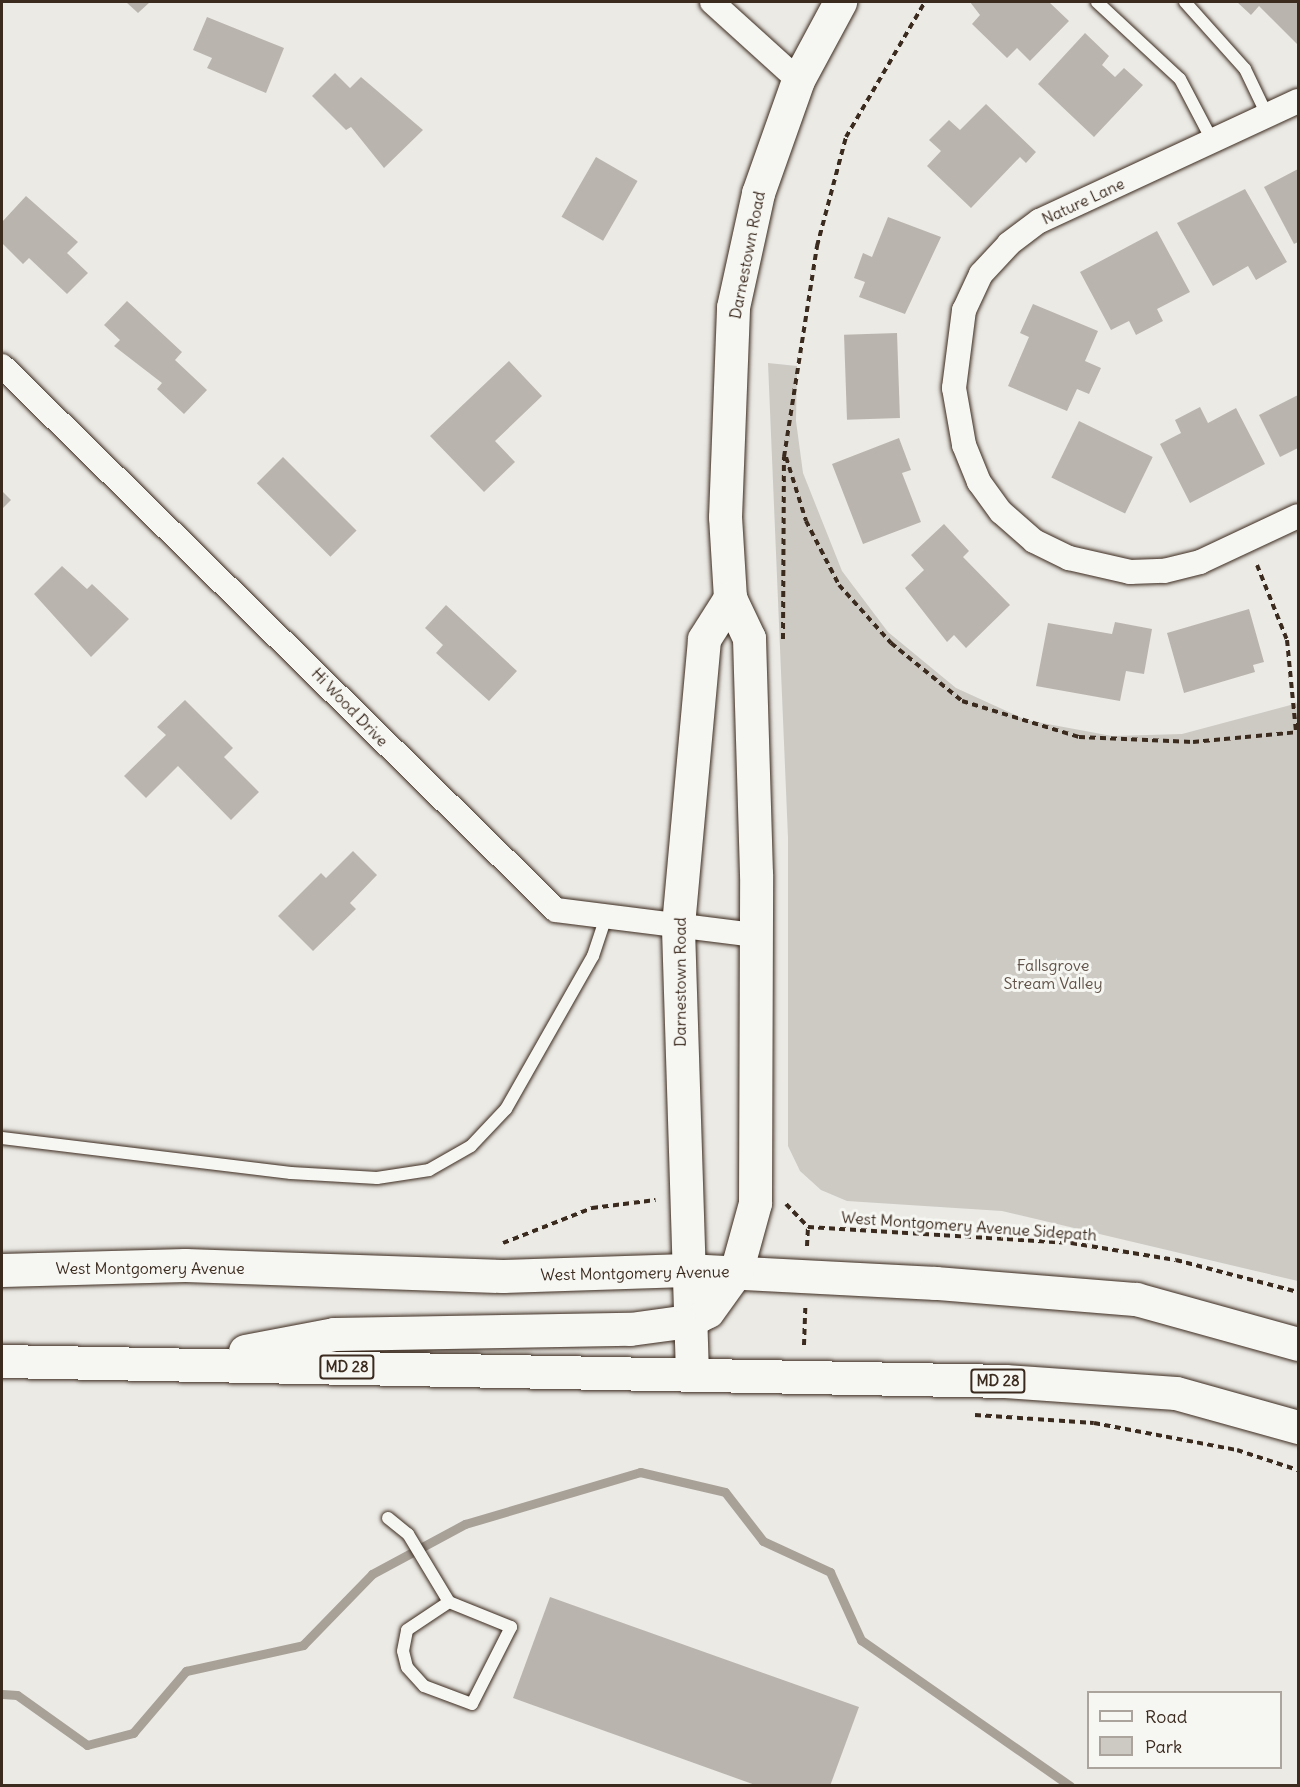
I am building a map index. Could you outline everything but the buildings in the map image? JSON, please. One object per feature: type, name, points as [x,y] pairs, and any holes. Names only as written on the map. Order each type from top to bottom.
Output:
[{"type":"main road","name":"Darnestown Road","points":[[736,1272],[755,1203],[749,638],[730,598],[725,517],[733,307],[758,193],[798,80],[840,2]]},
{"type":"main road","name":"Darnestown Road","points":[[692,1374],[686,1270],[678,926],[704,639],[730,598]]},
{"type":"main road","name":"West Montgomery Avenue","points":[[2,1270],[185,1264],[503,1276],[686,1270],[736,1272],[1136,1299],[1299,1344]]},
{"type":"main road","points":[[181,1364],[334,1334],[630,1329],[689,1322],[708,1311],[736,1272]]},
{"type":"main road","name":"MD 28","points":[[2,1361],[1005,1381],[1176,1393],[1299,1427]]},
{"type":"street","points":[[711,2],[798,80]]},
{"type":"street","name":"Nature Lane","points":[[1299,101],[1039,221],[1009,244],[981,274],[964,310],[954,388],[964,445],[979,482],[1001,512],[1034,541],[1069,558],[1130,572],[1200,562],[1299,516]]},
{"type":"street","name":"Hi Wood Drive","points":[[2,366],[295,651],[485,846],[556,910],[753,935]]},
{"type":"lane","points":[[1097,2],[1180,79],[1212,140]]},
{"type":"lane","points":[[1185,2],[1245,69],[1267,115]]},
{"type":"lane","points":[[2,1138],[291,1173],[377,1178],[429,1170],[471,1146],[506,1109],[593,956],[606,916]]},
{"type":"lane","points":[[388,1518],[408,1534],[449,1602],[511,1627],[472,1704],[424,1686],[407,1667],[403,1651],[407,1630],[449,1602]]},
{"type":"path","points":[[783,649],[785,453],[817,246],[846,137],[925,2]]},
{"type":"path","points":[[785,453],[806,521],[839,585],[891,644],[962,701],[1079,737],[1194,742],[1297,732],[1287,640],[1245,541]]},
{"type":"path","name":"West Montgomery Avenue Sidepath","points":[[785,1193],[786,1204],[808,1227],[1071,1243],[1176,1260],[1299,1292]]},
{"type":"path","points":[[804,1348],[805,1306]]},
{"type":"path","points":[[969,1414],[1094,1423],[1237,1450],[1299,1470]]},
{"type":"green space","name":"Fallsgrove Stream Valley","points":[[768,363],[797,366],[796,421],[803,473],[842,571],[888,632],[956,688],[1026,720],[1112,736],[1182,734],[1298,703],[1298,1281],[1002,1211],[847,1201],[821,1190],[800,1171],[788,1146],[788,838]]},
{"type":"waterway","points":[[2,1694],[17,1695],[87,1745],[133,1733],[186,1671],[303,1645],[372,1574],[465,1524],[640,1472],[725,1492],[763,1541],[830,1572],[861,1640],[1070,1786]]}]
